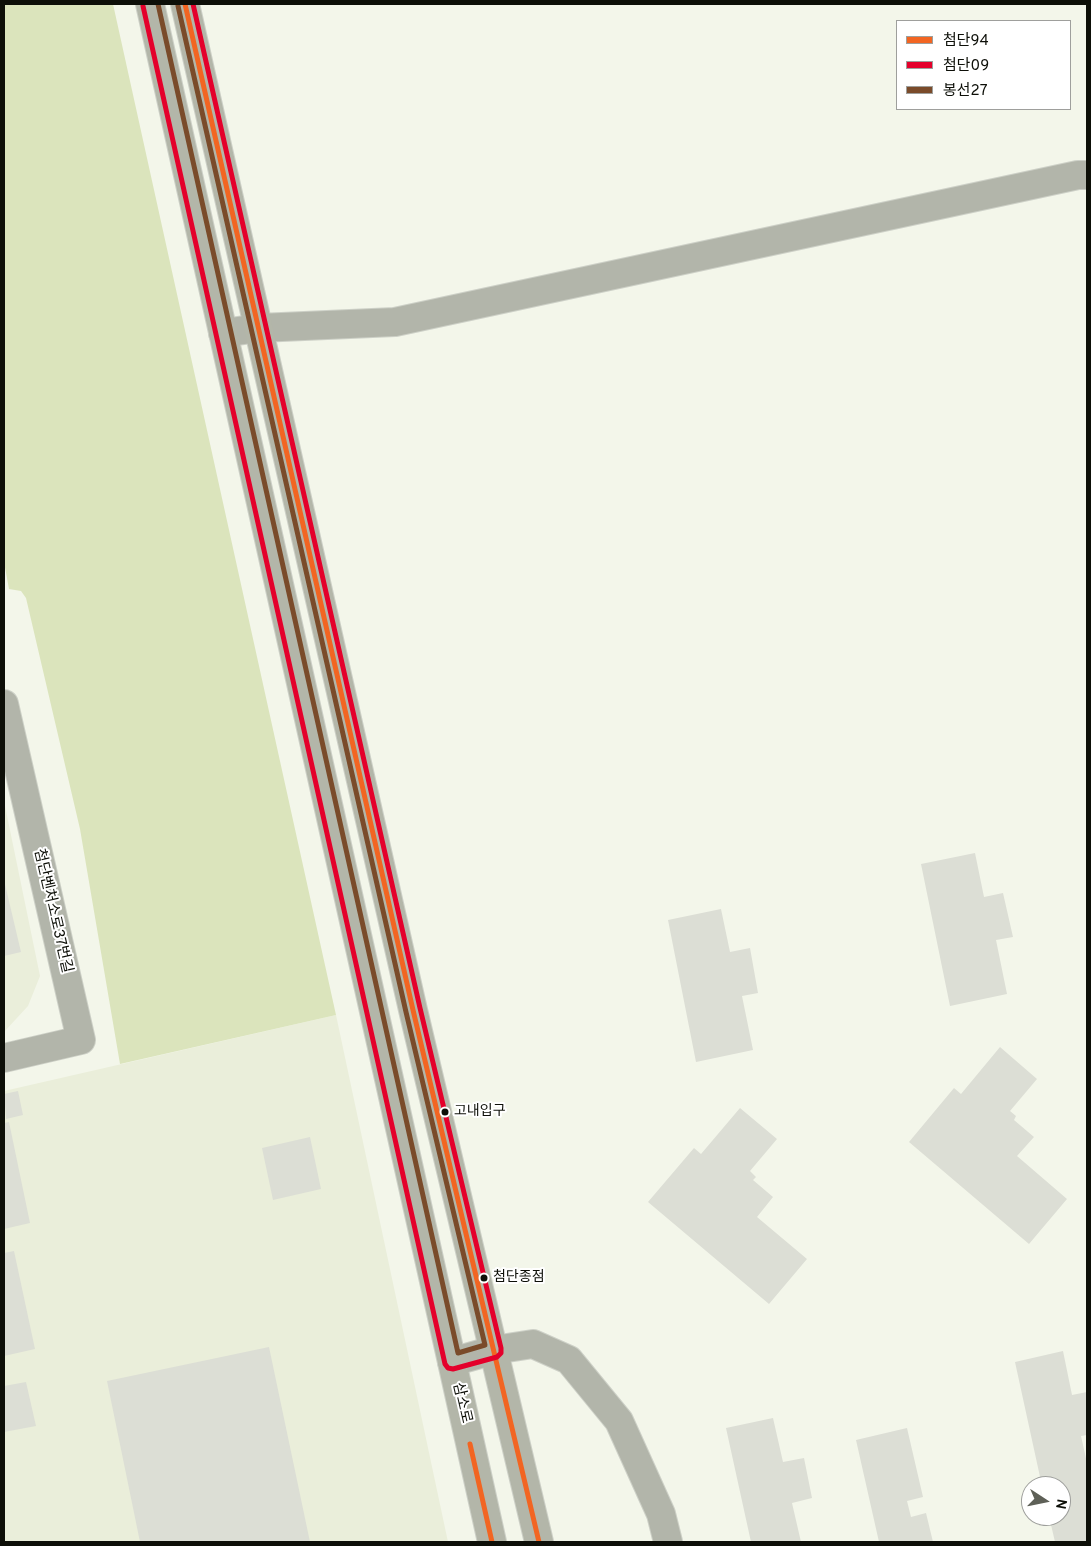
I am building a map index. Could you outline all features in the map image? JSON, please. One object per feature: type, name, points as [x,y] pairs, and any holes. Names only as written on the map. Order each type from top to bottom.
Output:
[{"type":"main road","name":"삼소로","points":[[150,4],[492,1542]]},
{"type":"main road","points":[[185,4],[411,1000],[539,1542]]},
{"type":"street","points":[[223,333],[259,328],[395,322],[1069,177],[1087,175]]},
{"type":"street","name":"첨단벤처소로37번길","points":[[4,704],[81,1040],[4,1058]]},
{"type":"street","points":[[452,1362],[494,1350],[533,1344],[569,1360],[619,1421],[661,1514],[668,1542]]},
{"type":"shaded area","points":[[4,801],[40,976],[28,1006],[4,1032]]},
{"type":"shaded area","points":[[336,1015],[448,1542],[4,1542],[4,1091]]},
{"type":"green space","points":[[4,4],[113,4],[336,1015],[120,1064],[80,829],[26,598],[21,591],[9,589],[4,562]]},
{"type":"building","points":[[975,853],[984,897],[1003,893],[1013,937],[996,940],[1007,994],[950,1006],[921,864]]},
{"type":"building","points":[[4,880],[21,952],[4,956]]},
{"type":"building","points":[[721,909],[730,952],[750,948],[758,993],[742,996],[753,1050],[696,1062],[668,920]]},
{"type":"building","points":[[1000,1047],[1037,1079],[1010,1111],[1016,1116],[1014,1120],[1034,1137],[1017,1156],[1067,1199],[1029,1244],[909,1142],[954,1088],[961,1094]]},
{"type":"building","points":[[18,1091],[23,1115],[6,1119],[4,1094]]},
{"type":"building","points":[[740,1108],[777,1139],[750,1171],[756,1177],[753,1180],[773,1197],[757,1217],[807,1259],[769,1304],[648,1202],[694,1148],[701,1154]]},
{"type":"building","points":[[9,1122],[30,1223],[4,1229],[4,1123]]},
{"type":"building","points":[[310,1137],[321,1189],[273,1200],[262,1148]]},
{"type":"building","points":[[14,1251],[35,1349],[4,1356],[4,1253]]},
{"type":"building","points":[[269,1347],[310,1542],[140,1542],[107,1381]]},
{"type":"building","points":[[1063,1351],[1072,1395],[1087,1392],[1087,1435],[1081,1436],[1087,1463],[1087,1542],[1055,1542],[1051,1526],[1071,1526],[1071,1476],[1040,1476],[1015,1362]]},
{"type":"building","points":[[26,1382],[36,1426],[4,1432],[4,1386]]},
{"type":"building","points":[[773,1418],[783,1462],[804,1458],[812,1498],[792,1503],[801,1542],[751,1542],[726,1428]]},
{"type":"building","points":[[907,1428],[923,1497],[907,1501],[911,1517],[926,1513],[933,1542],[879,1542],[856,1440]]},
{"type":"transit line","name":"봉선27","points":[[158,4],[458,1353],[485,1345],[406,1012],[178,6]]},
{"type":"transit line","name":"첨단94","points":[[185,4],[413,1010],[539,1542]]},
{"type":"transit line","name":"첨단09","points":[[143,6],[445,1364],[448,1368],[453,1369],[497,1357],[501,1353],[501,1348],[420,1008],[193,4]]},
{"type":"transit line","name":"첨단94","points":[[470,1444],[492,1542]]},
{"type":"place","name":"고내입구","points":[[445,1112]]},
{"type":"place","name":"첨단종점","points":[[484,1278]]}]
